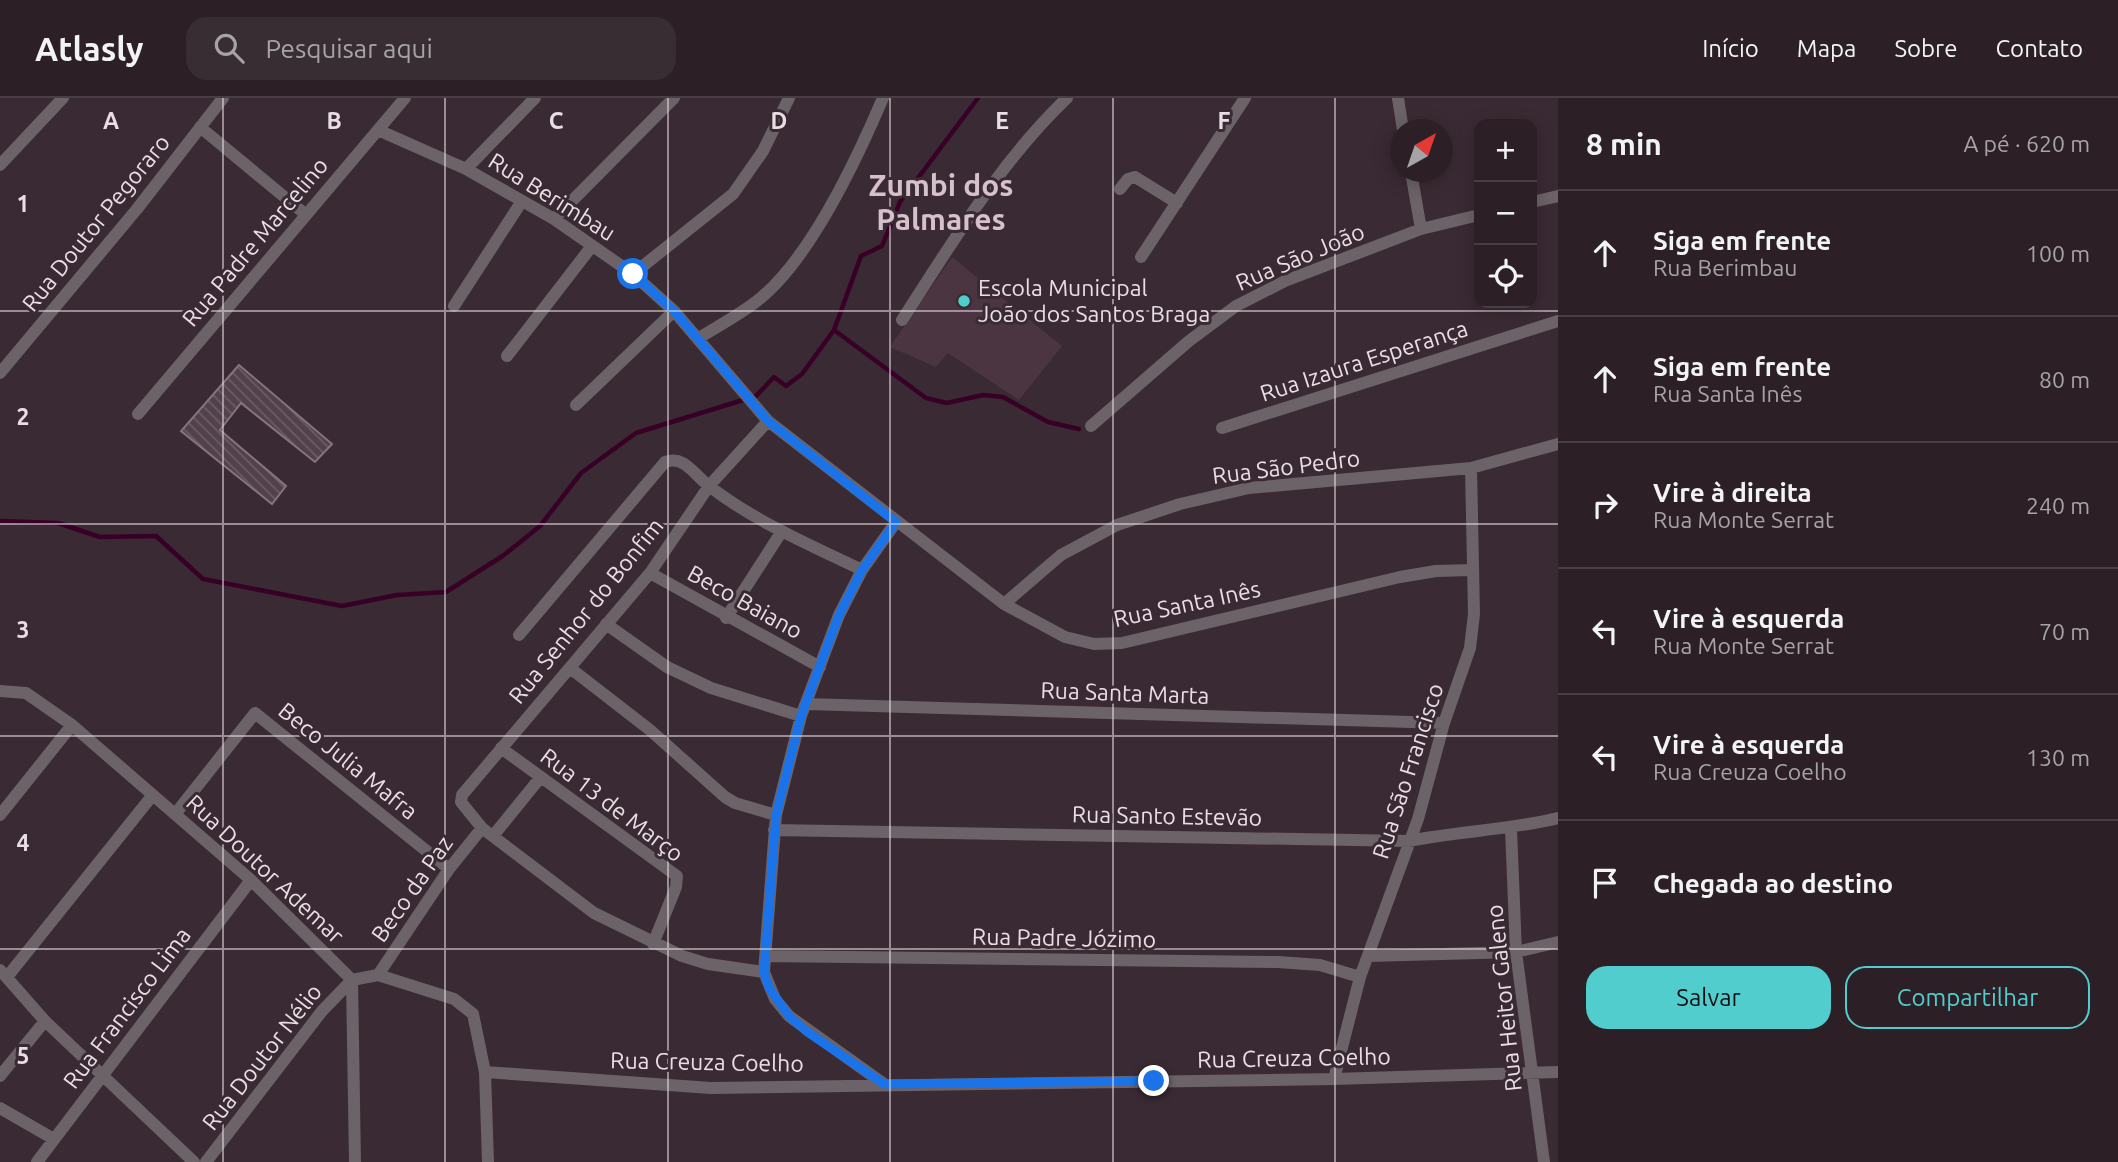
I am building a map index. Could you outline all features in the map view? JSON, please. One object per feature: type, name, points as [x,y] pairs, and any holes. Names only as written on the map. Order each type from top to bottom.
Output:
[{"type":"street","points":[[0,165],[62,98]]},
{"type":"street","name":"Rua Doutor Pegoraro","points":[[0,373],[137,209],[223,98]]},
{"type":"street","name":"Rua Padre Marcelino","points":[[138,414],[405,98]]},
{"type":"street","points":[[466,169],[535,98]]},
{"type":"street","points":[[554,219],[674,98]]},
{"type":"street","points":[[633,274],[733,194],[763,151],[789,98]]},
{"type":"street","points":[[699,338],[758,300],[792,264],[831,203],[864,143],[883,98]]},
{"type":"street","points":[[902,320],[984,195],[1042,121],[1067,98]]},
{"type":"street","points":[[1141,257],[1245,98]]},
{"type":"street","points":[[1398,98],[1401,119]]},
{"type":"street","points":[[200,127],[305,214]]},
{"type":"street","name":"Rua Berimbau","points":[[378,130],[466,169],[554,219],[633,274],[699,338],[768,421]]},
{"type":"street","points":[[1120,189],[1128,179],[1135,177],[1177,203]]},
{"type":"street","points":[[1413,182],[1421,229]]},
{"type":"street","points":[[1537,201],[1558,196]]},
{"type":"street","points":[[454,306],[522,201]]},
{"type":"street","name":"Rua São João","points":[[1091,426],[1189,341],[1236,306],[1285,281],[1421,229],[1474,216]]},
{"type":"street","points":[[507,356],[592,246]]},
{"type":"street","points":[[576,405],[674,311]]},
{"type":"street","name":"Rua Izaura Esperança","points":[[1222,428],[1558,321]]},
{"type":"street","name":"Rua Senhor do Bonfim","points":[[488,832],[461,805],[463,795],[650,573],[709,486],[768,421]]},
{"type":"street","name":"Rua Santa Inês","points":[[768,421],[1004,604],[1065,637],[1094,644],[1122,643],[1399,577],[1447,570],[1473,570]]},
{"type":"street","name":"Rua São Pedro","points":[[1004,604],[1061,555],[1116,525],[1180,504],[1249,488],[1471,468],[1558,444]]},
{"type":"street","points":[[519,635],[664,462],[676,459],[682,461],[709,486],[782,531],[862,570]]},
{"type":"street","name":"Rua São Francisco","points":[[1334,1079],[1360,977],[1409,841],[1469,648],[1474,614],[1471,468]]},
{"type":"street","points":[[884,1084],[789,1016],[775,999],[764,972],[776,815],[803,710],[839,615],[862,570],[896,522]]},
{"type":"street","points":[[726,618],[782,531]]},
{"type":"street","name":"Beco Baiano","points":[[650,573],[726,618],[820,667]]},
{"type":"street","name":"Rua Santa Marta","points":[[606,624],[667,667],[711,688],[803,710],[1444,723]]},
{"type":"street","points":[[570,668],[650,730],[725,797],[735,803],[776,815]]},
{"type":"street","name":"Rua Doutor Ademar","points":[[0,691],[26,693],[72,725],[152,796],[177,813],[251,880],[352,980]]},
{"type":"street","name":"Beco Julia Mafra","points":[[177,813],[255,713],[449,869]]},
{"type":"street","points":[[0,815],[72,725]]},
{"type":"street","name":"Rua 13 de Março","points":[[502,748],[677,876],[676,887],[653,944]]},
{"type":"street","name":"Beco da Paz","points":[[379,975],[449,869],[540,778]]},
{"type":"street","points":[[152,796],[4,974],[45,1021],[194,1162]]},
{"type":"street","name":"Rua Santo Estevão","points":[[774,830],[1409,841],[1449,833],[1511,829],[1558,818]]},
{"type":"street","name":"Rua Heitor Galeno","points":[[1511,829],[1516,952],[1544,1162]]},
{"type":"street","points":[[488,832],[594,913],[653,944],[708,964],[764,972]]},
{"type":"street","name":"Rua Francisco Lima","points":[[37,1162],[52,1138],[251,880]]},
{"type":"street","points":[[1368,956],[1516,952],[1558,942]]},
{"type":"street","name":"Rua Padre Józimo","points":[[765,956],[1278,962],[1320,965],[1360,977]]},
{"type":"street","points":[[355,1162],[352,980],[379,975],[465,1006],[477,1023],[485,1073],[488,1162]]},
{"type":"street","name":"Rua Doutor Nélio","points":[[206,1162],[322,1011],[352,980]]},
{"type":"street","points":[[0,1076],[45,1021]]},
{"type":"street","name":"Rua Creuza Coelho","points":[[485,1073],[710,1088],[1334,1079],[1558,1072]]},
{"type":"street","points":[[0,1108],[52,1138]]},
{"type":"shaded area","name":"Escola Municipal João dos Santos Braga","points":[[952,257],[1062,346],[1019,400],[948,353],[936,367],[890,347]]},
{"type":"building","points":[[239,365],[332,444],[315,462],[241,403],[220,430],[286,486],[272,504],[181,431]]},
{"type":"waterway","points":[[0,521],[58,523],[100,537],[156,536],[203,579],[342,606],[397,595],[446,592],[504,555],[540,526],[581,473],[636,433],[756,396],[774,377],[786,386],[802,374],[834,330],[861,256],[882,246],[900,202],[978,98]]},
{"type":"waterway","points":[[834,330],[926,398],[947,403],[983,395],[1003,397],[1048,422],[1079,429]]},
{"type":"place","name":"Escola Municipal João dos Santos Braga","points":[[964,301]]},
{"type":"district","name":"Zumbi dos Palmares","points":[[941,203]]},
{"type":"route","points":[[633,274],[699,338],[768,421],[896,522],[862,570],[839,615],[801,716],[776,815],[764,972],[775,999],[806,1031],[884,1084],[1154,1081]]}]
